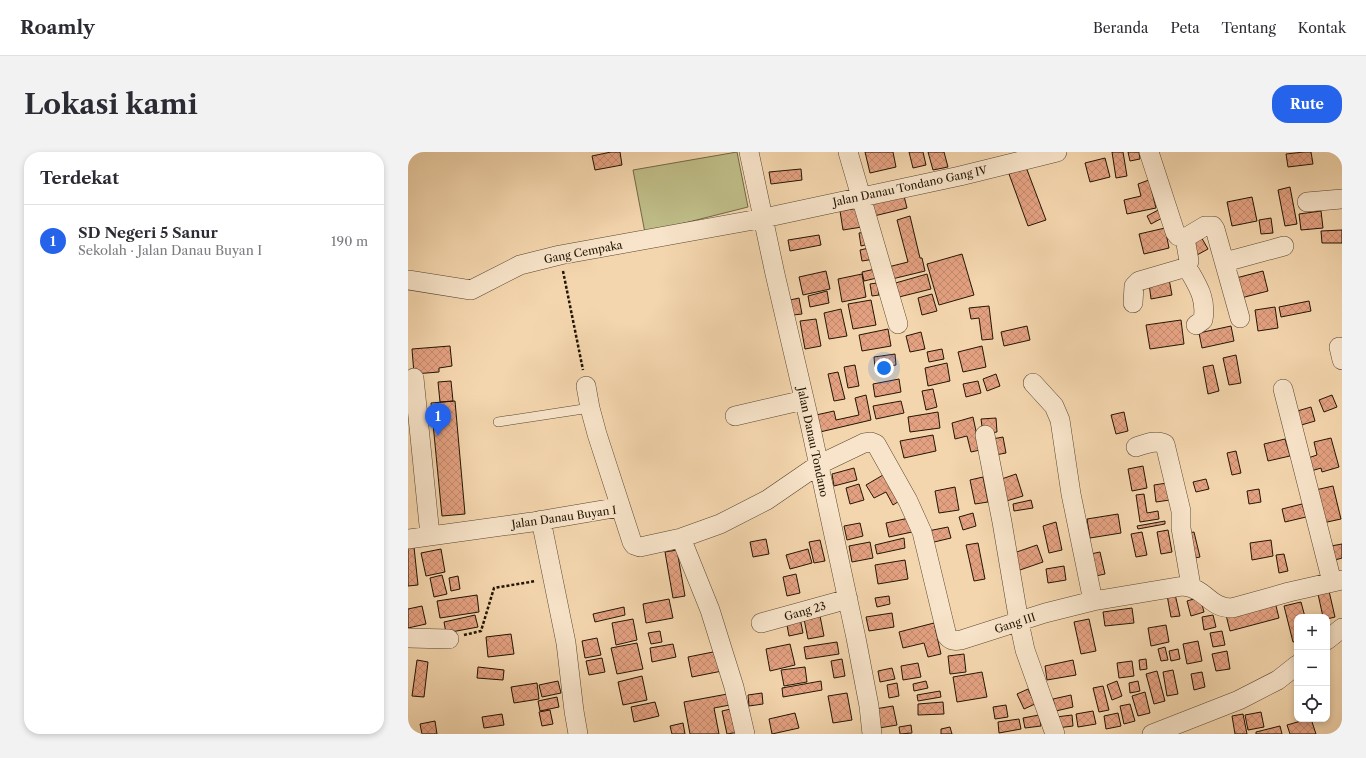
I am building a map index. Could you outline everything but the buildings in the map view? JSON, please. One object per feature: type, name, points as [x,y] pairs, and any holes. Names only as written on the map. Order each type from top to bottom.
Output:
[{"type":"street","name":"Jalan Danau Tondano","points":[[749,152],[848,599],[870,706],[872,734]]},
{"type":"street","points":[[848,152],[898,324]]},
{"type":"street","points":[[1150,152],[1175,232],[1178,236],[1185,238],[1205,226],[1213,226],[1215,229],[1240,318]]},
{"type":"street","name":"Jalan Danau Tondano Gang IV","points":[[764,218],[960,176],[1051,153]]},
{"type":"street","points":[[1308,202],[1342,199]]},
{"type":"street","name":"Gang Cempaka","points":[[408,280],[471,290],[520,265],[560,256],[764,218]]},
{"type":"street","points":[[1185,238],[1189,261],[1187,267],[1200,290],[1205,309],[1203,320],[1196,325]]},
{"type":"street","points":[[1225,262],[1284,246]]},
{"type":"street","points":[[1133,303],[1134,286],[1139,281],[1187,267]]},
{"type":"street","points":[[414,378],[430,535]]},
{"type":"street","points":[[1033,383],[1054,406],[1060,420],[1071,494],[1093,601]]},
{"type":"street","points":[[586,386],[590,408],[620,507]]},
{"type":"street","points":[[1136,447],[1156,442],[1165,444],[1180,511],[1181,528],[1191,586],[1200,591],[1218,606],[1232,608],[1289,592],[1337,581],[1283,389]]},
{"type":"street","points":[[735,416],[804,400]]},
{"type":"street","points":[[985,435],[1025,650],[1031,670],[1056,734]]},
{"type":"street","name":"Gang III","points":[[818,465],[864,443],[871,442],[876,444],[908,501],[922,532],[947,636],[954,641],[1045,613],[1093,601],[1183,586],[1191,586]]},
{"type":"street","name":"Jalan Danau Buyan I","points":[[408,539],[620,507],[632,542],[636,546],[640,547],[681,538],[720,524],[767,500],[818,465]]},
{"type":"street","points":[[541,520],[566,643],[578,734]]},
{"type":"street","points":[[681,538],[710,610],[734,688],[745,734]]},
{"type":"street","name":"Gang 23","points":[[761,623],[848,599]]},
{"type":"street","points":[[1330,638],[1342,628]]},
{"type":"street","points":[[408,638],[449,639]]},
{"type":"street","points":[[1155,733],[1245,697],[1278,680],[1294,667]]},
{"type":"lane","points":[[498,422],[590,408]]},
{"type":"path","points":[[560,256],[586,386]]},
{"type":"path","points":[[449,639],[481,631],[494,588],[552,578]]},
{"type":"shaded area","points":[[737,152],[748,207],[645,233],[633,170]]},
{"type":"place","name":"SD Negeri 5 Sanur","points":[[438,436]]}]
